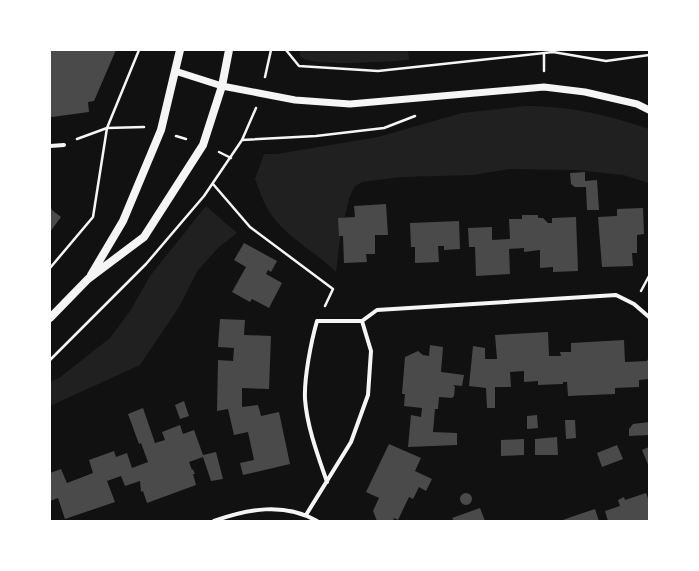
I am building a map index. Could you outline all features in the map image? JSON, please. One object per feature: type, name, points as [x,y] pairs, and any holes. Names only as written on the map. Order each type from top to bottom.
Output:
[{"type":"main road","points":[[88,279],[123,221],[158,137],[180,50]]},
{"type":"main road","points":[[50,318],[88,279],[144,237],[203,145],[222,86],[229,50]]},
{"type":"street","points":[[175,71],[222,86],[295,100],[350,104],[544,88],[585,92],[637,104],[649,110]]},
{"type":"street","points":[[50,146],[64,145]]},
{"type":"street","points":[[327,482],[314,445],[305,399],[311,342],[317,321],[362,321],[377,310],[616,295],[634,304],[649,317]]},
{"type":"street","points":[[306,515],[351,442],[368,395],[371,351],[362,321]]},
{"type":"street","points":[[214,521],[239,512],[271,508],[306,515],[317,521]]},
{"type":"path","points":[[50,268],[93,216],[107,128],[139,50]]},
{"type":"path","points":[[286,50],[299,66],[378,71],[553,51],[606,61],[649,55]]},
{"type":"path","points":[[242,140],[316,136],[384,128],[418,115]]},
{"type":"path","points":[[64,145],[87,134],[107,128]]},
{"type":"path","points":[[213,184],[250,228],[333,289],[317,321]]},
{"type":"shaded area","points":[[300,50],[408,50],[409,60],[351,63],[318,62],[306,60],[300,56]]},
{"type":"shaded area","points":[[525,106],[542,106],[588,112],[649,129],[649,183],[623,175],[575,170],[510,169],[473,175],[401,177],[362,182],[354,187],[349,199],[341,231],[336,272],[281,227],[265,205],[255,179],[264,154],[277,154],[378,137],[462,113]]},
{"type":"shaded area","points":[[206,206],[237,233],[219,247],[198,270],[179,307],[140,365],[50,406],[50,382],[59,378],[110,338],[130,311],[150,276]]},
{"type":"building","points":[[50,50],[116,50],[94,101],[88,102],[89,112],[50,116]]},
{"type":"building","points":[[585,172],[585,181],[597,180],[599,210],[587,210],[586,187],[575,187],[571,184],[570,173]]},
{"type":"building","points":[[386,204],[388,235],[375,235],[375,254],[366,254],[367,262],[344,263],[343,236],[339,236],[338,218],[355,217],[354,206]]},
{"type":"building","points":[[50,206],[52,210],[61,217],[50,232]]},
{"type":"building","points":[[643,208],[644,234],[637,235],[637,253],[632,253],[633,266],[602,267],[598,217],[617,216],[617,209]]},
{"type":"building","points":[[522,215],[538,215],[538,218],[543,218],[548,223],[552,223],[552,218],[576,217],[578,271],[553,272],[553,267],[540,268],[540,250],[524,252],[524,248],[509,249],[510,274],[476,276],[475,247],[469,247],[468,228],[492,227],[492,240],[510,239],[509,219],[522,219]]},
{"type":"building","points":[[459,221],[460,249],[444,250],[444,246],[438,246],[439,262],[415,263],[415,247],[411,247],[410,223]]},
{"type":"building","points":[[244,243],[277,261],[271,272],[268,270],[266,274],[282,283],[269,308],[252,299],[250,302],[232,292],[246,267],[234,260]]},
{"type":"building","points":[[220,319],[245,320],[244,335],[271,336],[269,389],[242,388],[242,407],[258,405],[261,416],[279,412],[290,464],[243,475],[240,463],[254,460],[248,432],[234,435],[228,409],[217,411],[218,360],[233,361],[234,348],[218,347]]},
{"type":"building","points":[[548,332],[549,356],[561,356],[560,352],[571,352],[571,343],[624,340],[625,362],[647,361],[648,359],[649,379],[639,380],[639,387],[615,388],[615,394],[568,396],[567,382],[563,382],[563,384],[538,385],[538,381],[524,382],[524,371],[510,372],[511,387],[495,387],[495,408],[487,408],[486,388],[469,386],[473,346],[485,348],[485,359],[497,359],[495,335]]},
{"type":"building","points":[[430,345],[443,347],[441,372],[464,375],[462,386],[453,385],[455,387],[454,396],[452,398],[439,397],[438,409],[435,409],[433,432],[457,433],[457,445],[408,447],[411,415],[421,417],[422,408],[404,406],[405,394],[402,394],[405,357],[418,351],[423,355],[429,356]]},
{"type":"building","points":[[184,401],[189,416],[180,419],[175,405]]},
{"type":"building","points":[[143,408],[155,443],[165,440],[162,432],[180,425],[183,434],[194,430],[203,455],[216,452],[223,479],[211,481],[203,457],[189,462],[195,474],[193,474],[196,485],[147,503],[143,491],[141,492],[140,481],[125,486],[121,476],[107,481],[115,502],[65,519],[58,498],[50,501],[50,473],[61,469],[67,483],[93,473],[89,460],[114,451],[116,457],[127,453],[132,468],[148,462],[141,443],[139,444],[128,414]]},
{"type":"building","points":[[537,415],[538,428],[527,429],[527,416]]},
{"type":"building","points":[[565,420],[575,420],[576,438],[566,439]]},
{"type":"building","points":[[649,422],[649,435],[629,436],[629,429],[633,424]]},
{"type":"building","points":[[557,437],[558,455],[535,455],[535,439]]},
{"type":"building","points":[[524,439],[524,455],[501,456],[501,440]]},
{"type":"building","points":[[389,444],[421,458],[415,471],[432,479],[426,491],[419,487],[413,499],[409,497],[398,520],[394,518],[393,521],[377,521],[373,511],[379,498],[366,492]]},
{"type":"building","points":[[617,445],[623,459],[602,467],[597,453]]},
{"type":"building","points":[[649,447],[649,467],[642,450]]},
{"type":"building","points":[[464,493],[468,493],[472,499],[468,505],[464,505],[460,501],[460,497]]},
{"type":"building","points":[[646,493],[649,501],[649,521],[608,521],[605,511],[620,506],[618,500],[624,497],[625,500]]},
{"type":"building","points":[[480,508],[485,521],[454,521],[452,518]]},
{"type":"building","points":[[595,509],[599,521],[560,521],[574,516]]}]
